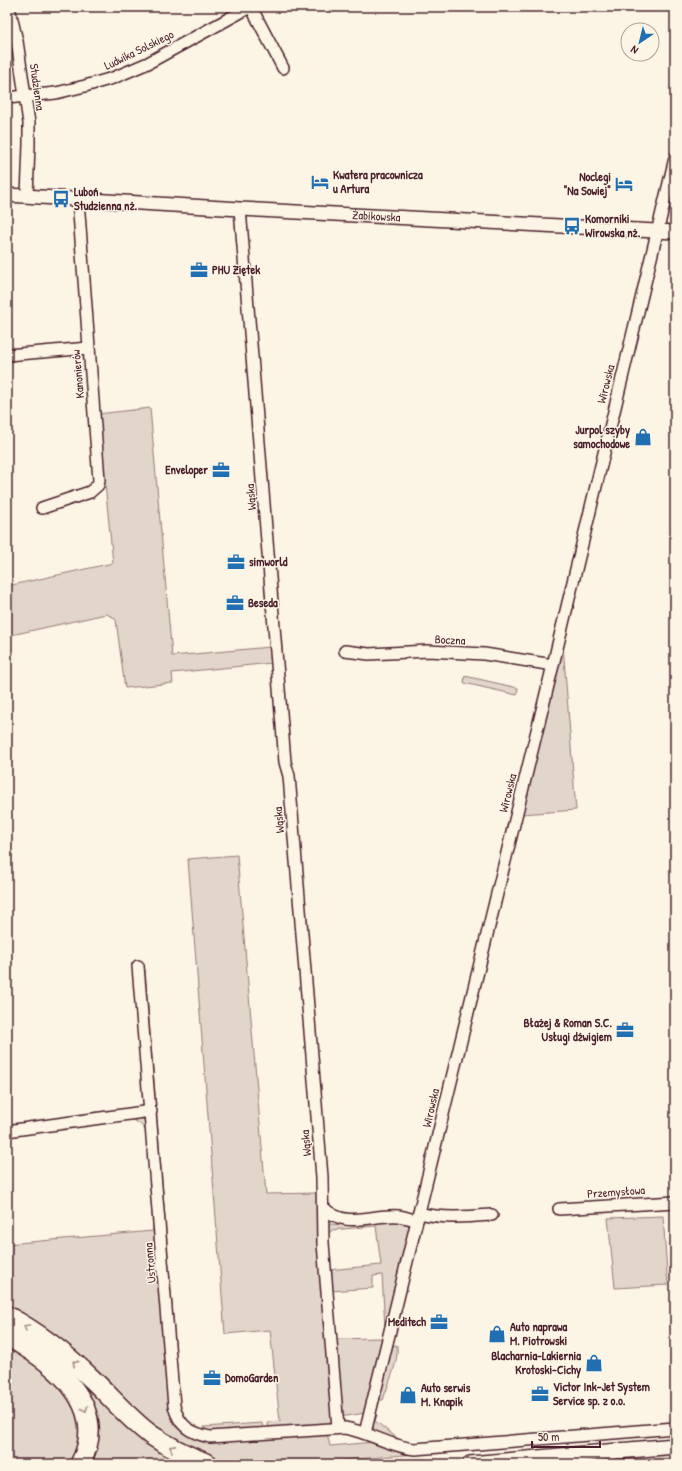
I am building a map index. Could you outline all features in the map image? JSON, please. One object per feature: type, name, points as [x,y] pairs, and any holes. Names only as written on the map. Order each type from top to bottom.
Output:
[{"type":"highway","points":[[7,1316],[44,1339],[68,1357],[129,1416],[150,1434],[174,1449],[208,1464]]},
{"type":"highway","points":[[7,1336],[32,1351],[54,1368],[66,1379],[79,1396],[86,1413],[89,1429],[88,1445],[80,1464]]},
{"type":"main road","points":[[470,1464],[675,1446]]},
{"type":"street","name":"Studzienna","points":[[9,7],[18,41],[26,97],[29,133],[27,196]]},
{"type":"street","name":"Ludwika Solskiego","points":[[7,98],[56,93],[86,86],[130,72],[251,7]]},
{"type":"street","points":[[251,7],[283,68]]},
{"type":"street","name":"Wirowska","points":[[365,1433],[553,665],[675,158]]},
{"type":"street","name":"Żabikowska","points":[[7,195],[675,232]]},
{"type":"street","name":"Kanonierów","points":[[42,508],[90,492],[98,485],[99,480],[78,200]]},
{"type":"street","name":"Wąska","points":[[240,209],[285,762],[289,776],[321,1169],[323,1243],[338,1428]]},
{"type":"street","points":[[7,355],[89,348]]},
{"type":"street","name":"Boczna","points":[[345,651],[369,654],[428,651],[477,654],[553,665]]},
{"type":"street","name":"Ustronna","points":[[138,966],[174,1406],[176,1414],[180,1421],[189,1430],[210,1437],[338,1428]]},
{"type":"street","points":[[7,1131],[151,1111]]},
{"type":"street","name":"Przemysłowa","points":[[559,1209],[675,1202]]},
{"type":"street","points":[[323,1207],[336,1217],[346,1220],[398,1216],[446,1217],[492,1215]]},
{"type":"street","points":[[338,1428],[352,1429],[405,1448],[415,1449],[675,1428]]},
{"type":"shaded area","points":[[150,408],[172,656],[270,647],[272,663],[172,673],[173,683],[125,688],[116,620],[113,617],[106,614],[7,636],[7,586],[113,563],[98,414]]},
{"type":"shaded area","points":[[563,645],[576,810],[522,814]]},
{"type":"shaded area","points":[[465,676],[518,688],[517,695],[464,683]]},
{"type":"shaded area","points":[[237,855],[266,1194],[317,1193],[334,1419],[330,1424],[269,1430],[268,1422],[280,1421],[270,1330],[225,1334],[188,859]]},
{"type":"shaded area","points":[[145,970],[181,1417],[178,1411],[143,980]]},
{"type":"shaded area","points":[[139,1117],[146,1121],[171,1405],[184,1432],[327,1433],[330,1446],[373,1442],[417,1454],[295,1464],[244,1464],[214,1458],[165,1434],[7,1307],[7,1244],[153,1231],[147,1135],[139,1123],[130,1119],[7,1137],[7,1134]]},
{"type":"shaded area","points":[[663,1216],[668,1285],[615,1288],[608,1218]]},
{"type":"shaded area","points":[[403,1221],[408,1224],[410,1228],[384,1331],[382,1275],[373,1276],[373,1288],[330,1291],[328,1270],[381,1265],[376,1226],[332,1230],[325,1238],[327,1226],[331,1224],[344,1225]]},
{"type":"shaded area","points":[[27,1332],[197,1464],[86,1464],[95,1440]]},
{"type":"shaded area","points":[[380,1338],[383,1341],[365,1413],[340,1417],[334,1339]]},
{"type":"shaded area","points":[[7,1340],[35,1357],[83,1414],[76,1464],[7,1464]]},
{"type":"shaded area","points":[[397,1345],[395,1366],[383,1400],[378,1400],[392,1346]]},
{"type":"shaded area","points":[[377,1415],[375,1421],[405,1444],[376,1432],[372,1425],[375,1416]]},
{"type":"shaded area","points":[[262,1423],[263,1430],[220,1434],[206,1431],[204,1427]]},
{"type":"shaded area","points":[[675,1451],[675,1462],[656,1464],[526,1464]]},
{"type":"waterway","points":[[78,1379],[90,1398],[95,1413]]},
{"type":"place","name":"Kwatera pracownicza u Artura","points":[[320,182]]},
{"type":"place","name":"Noclegi \"Na Sowiej\"","points":[[624,184]]},
{"type":"place","name":"Luboń Studzienna nż.","points":[[61,199]]},
{"type":"place","name":"Komorniki Wirowska nż.","points":[[572,226]]},
{"type":"place","name":"PHU Ziętek","points":[[199,270]]},
{"type":"place","name":"Jurpol szyby samochodowe","points":[[643,437]]},
{"type":"place","name":"Enveloper","points":[[221,470]]},
{"type":"place","name":"simworld","points":[[236,562]]},
{"type":"place","name":"Beseda","points":[[235,603]]},
{"type":"place","name":"Błażej & Roman S.C. Usługi dźwigiem","points":[[625,1030]]},
{"type":"place","name":"Meditech","points":[[439,1322]]},
{"type":"place","name":"Auto naprawa M. Piotrowski","points":[[497,1334]]},
{"type":"place","name":"Blacharnia-Lakiernia Krotoski-Cichy","points":[[594,1363]]},
{"type":"place","name":"DomoGarden","points":[[212,1378]]},
{"type":"place","name":"Victor Ink-Jet System Service sp. z o.o.","points":[[540,1394]]},
{"type":"place","name":"Auto serwis M. Knapik","points":[[408,1395]]}]
